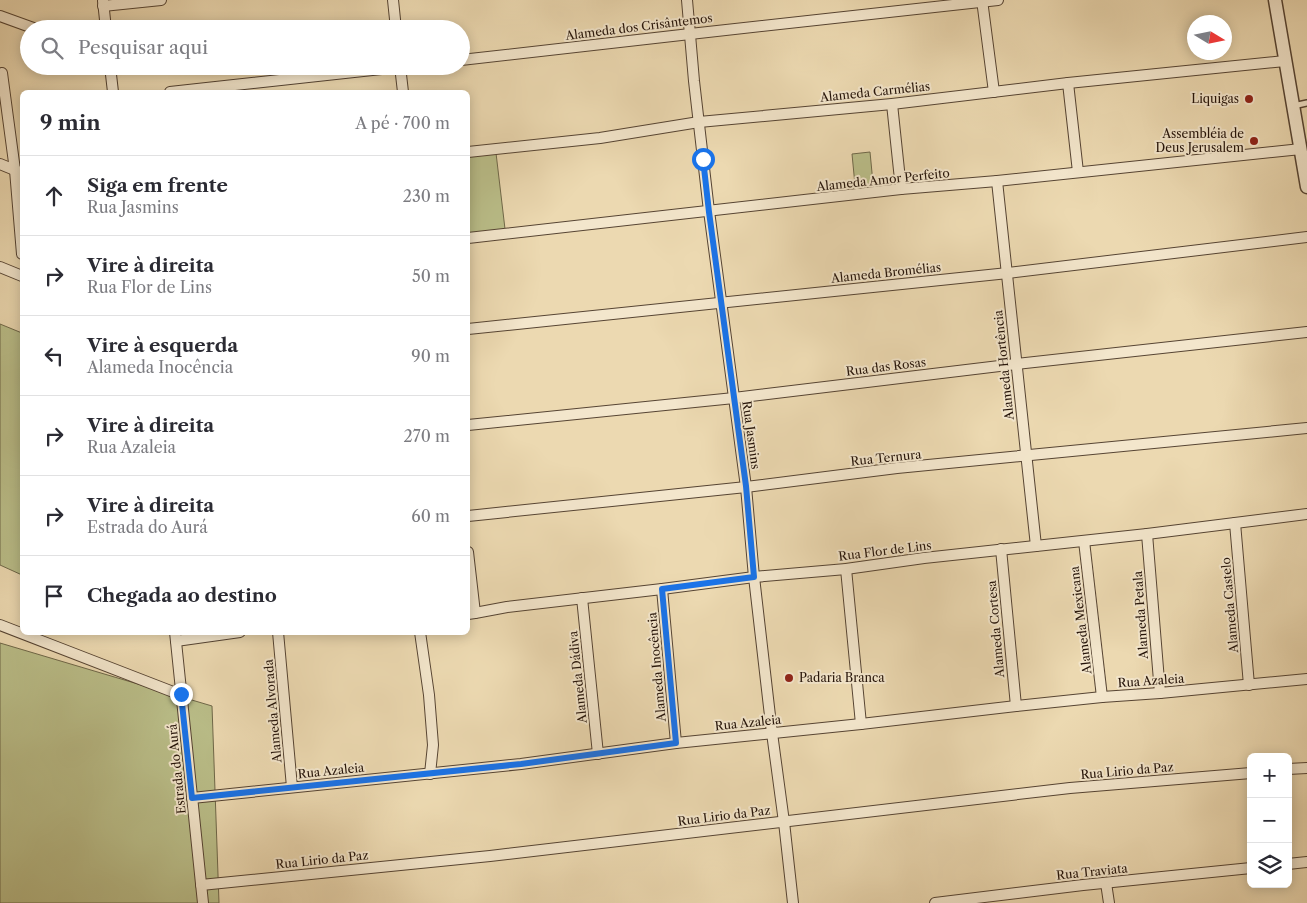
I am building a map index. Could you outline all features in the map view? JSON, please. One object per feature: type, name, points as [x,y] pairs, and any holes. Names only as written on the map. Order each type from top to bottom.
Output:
[{"type":"street","points":[[105,20],[103,3],[161,0]]},
{"type":"street","points":[[393,0],[395,20]]},
{"type":"street","name":"Rua Jasmins","points":[[687,0],[709,212],[746,486],[754,577],[793,903]]},
{"type":"street","name":"Alameda dos Crisântemos","points":[[470,59],[998,0]]},
{"type":"street","points":[[1275,0],[1307,187]]},
{"type":"street","points":[[982,1],[994,92]]},
{"type":"street","points":[[0,16],[20,23]]},
{"type":"street","name":"Alameda Carmélias","points":[[470,152],[600,138],[699,122],[892,104],[1068,83],[1285,61]]},
{"type":"street","points":[[2,73],[19,171],[20,199]]},
{"type":"street","points":[[111,75],[113,90]]},
{"type":"street","points":[[189,90],[328,75]]},
{"type":"street","points":[[403,75],[403,90]]},
{"type":"street","points":[[1068,83],[1078,172]]},
{"type":"street","points":[[892,104],[901,189]]},
{"type":"street","name":"Alameda Amor Perfeito","points":[[470,238],[901,189],[997,181],[1301,149]]},
{"type":"street","points":[[0,164],[19,171]]},
{"type":"street","name":"Alameda Hortência","points":[[997,181],[1036,546]]},
{"type":"street","name":"Alameda Bromélias","points":[[470,329],[1008,273],[1307,237]]},
{"type":"street","points":[[0,267],[20,275]]},
{"type":"street","name":"Rua das Rosas","points":[[470,425],[734,398],[1016,364],[1307,332]]},
{"type":"street","name":"Rua Ternura","points":[[470,516],[897,468],[1307,428]]},
{"type":"street","name":"Rua Flor de Lins","points":[[471,614],[507,607],[754,577],[846,569],[1307,514]]},
{"type":"street","name":"Alameda Castelo","points":[[1235,523],[1249,685]]},
{"type":"street","name":"Alameda Petala","points":[[1147,534],[1160,693]]},
{"type":"street","name":"Alameda Mexicana","points":[[1084,540],[1102,697]]},
{"type":"street","name":"Alameda Cortesa","points":[[1001,549],[1016,706]]},
{"type":"street","points":[[846,569],[861,724]]},
{"type":"street","name":"Alameda Inocência","points":[[662,589],[676,743]]},
{"type":"street","points":[[470,593],[471,614]]},
{"type":"street","name":"Alameda Dádiva","points":[[582,598],[598,754]]},
{"type":"street","points":[[0,625],[20,633]]},
{"type":"street","points":[[26,635],[181,694]]},
{"type":"street","points":[[175,637],[201,635]]},
{"type":"street","name":"Alameda Alvorada","points":[[278,635],[292,787]]},
{"type":"street","points":[[420,635],[434,745],[430,774]]},
{"type":"street","name":"Estrada do Aurá","points":[[175,637],[203,903]]},
{"type":"street","name":"Rua Azaleia","points":[[192,798],[521,764],[676,743],[1016,706],[1307,679]]},
{"type":"street","points":[[1292,769],[1307,768]]},
{"type":"street","name":"Rua Lirio da Paz","points":[[201,885],[490,856],[1070,788],[1247,773]]},
{"type":"street","points":[[1292,864],[1307,862]]},
{"type":"street","name":"Rua Traviata","points":[[936,903],[1247,868]]},
{"type":"street","points":[[1106,883],[1110,903]]},
{"type":"lane","points":[[1293,106],[1307,103]]},
{"type":"green space","points":[[870,152],[873,183],[855,185],[852,154]]},
{"type":"green space","points":[[496,153],[505,229],[470,234],[470,156]]},
{"type":"green space","points":[[0,324],[20,332],[20,574],[0,565]]},
{"type":"green space","points":[[0,643],[212,706],[219,903],[0,903]]},
{"type":"place","name":"Liquigas","points":[[1249,99]]},
{"type":"place","name":"Assembléia de Deus Jerusalem","points":[[1254,141]]},
{"type":"place","name":"Padaria Branca","points":[[789,678]]},
{"type":"route","points":[[181,694],[192,798],[521,764],[676,743],[662,589],[754,577],[746,486],[703,159]]}]
